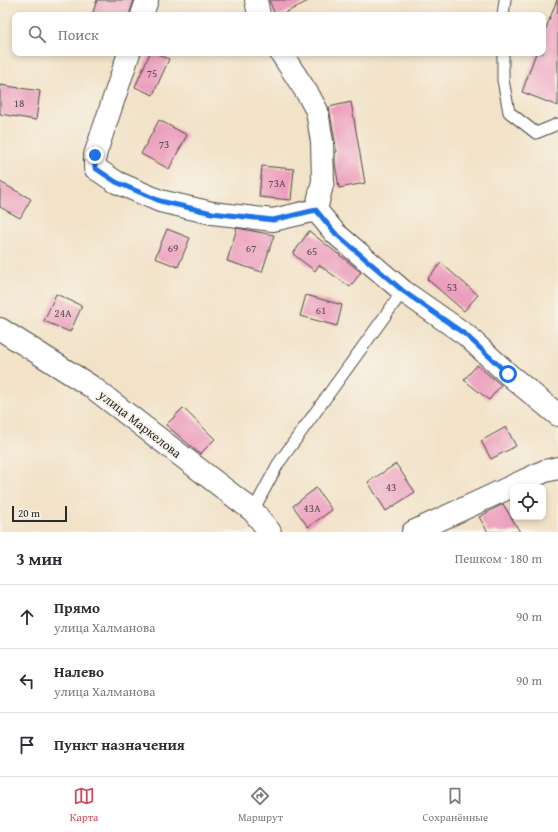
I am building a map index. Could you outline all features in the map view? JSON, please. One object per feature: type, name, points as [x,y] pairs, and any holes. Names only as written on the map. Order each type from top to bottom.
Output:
[{"type":"street","points":[[143,12],[147,0]]},
{"type":"street","points":[[256,0],[258,12]]},
{"type":"street","points":[[128,56],[95,155],[95,168],[116,182],[160,201],[212,213],[273,220],[316,210]]},
{"type":"street","points":[[283,56],[317,111],[322,142],[323,181],[316,210]]},
{"type":"street","points":[[316,210],[335,233],[403,291],[466,335],[508,374],[558,415]]},
{"type":"street","name":"улица Маркелова","points":[[0,329],[92,387],[253,511],[270,532]]},
{"type":"street","points":[[413,532],[545,470],[558,468]]},
{"type":"lane","points":[[503,12],[505,0]]},
{"type":"lane","points":[[503,56],[503,80],[509,112],[536,133],[558,124]]},
{"type":"lane","points":[[253,511],[278,464],[403,291]]},
{"type":"building","points":[[97,0],[134,0],[130,12],[93,12]]},
{"type":"building","points":[[269,0],[310,0],[287,12],[274,12]]},
{"type":"building","points":[[558,0],[558,106],[522,92],[535,56],[546,56],[546,28]]},
{"type":"building","points":[[149,56],[162,56],[169,59],[153,95],[135,87]]},
{"type":"building","points":[[0,85],[40,91],[36,120],[0,114]]},
{"type":"building","points":[[351,102],[365,183],[339,188],[335,163],[335,152],[337,152],[329,107]]},
{"type":"building","points":[[159,120],[187,135],[169,169],[141,154]]},
{"type":"building","points":[[262,166],[294,169],[291,200],[259,197]]},
{"type":"building","points":[[0,182],[31,199],[20,218],[0,207]]},
{"type":"building","points":[[237,228],[274,235],[262,272],[227,261]]},
{"type":"building","points":[[167,229],[190,238],[178,267],[155,258]]},
{"type":"building","points":[[309,231],[361,272],[350,287],[319,265],[315,271],[293,254]]},
{"type":"building","points":[[441,263],[478,295],[464,311],[427,279]]},
{"type":"building","points":[[56,294],[82,306],[70,332],[44,321]]},
{"type":"building","points":[[306,295],[342,305],[337,326],[300,316]]},
{"type":"building","points":[[477,365],[501,385],[489,400],[464,380]]},
{"type":"building","points":[[183,408],[215,439],[200,454],[166,425]]},
{"type":"building","points":[[506,427],[516,446],[491,459],[481,441]]},
{"type":"building","points":[[396,464],[415,492],[386,511],[368,482]]},
{"type":"building","points":[[316,488],[332,510],[308,527],[293,506]]},
{"type":"building","points":[[503,504],[510,516],[510,520],[513,520],[520,532],[488,532],[479,517]]},
{"type":"route","points":[[95,155],[95,168],[116,182],[160,201],[212,213],[273,220],[316,210],[335,233],[403,291],[466,335],[508,374]]}]
